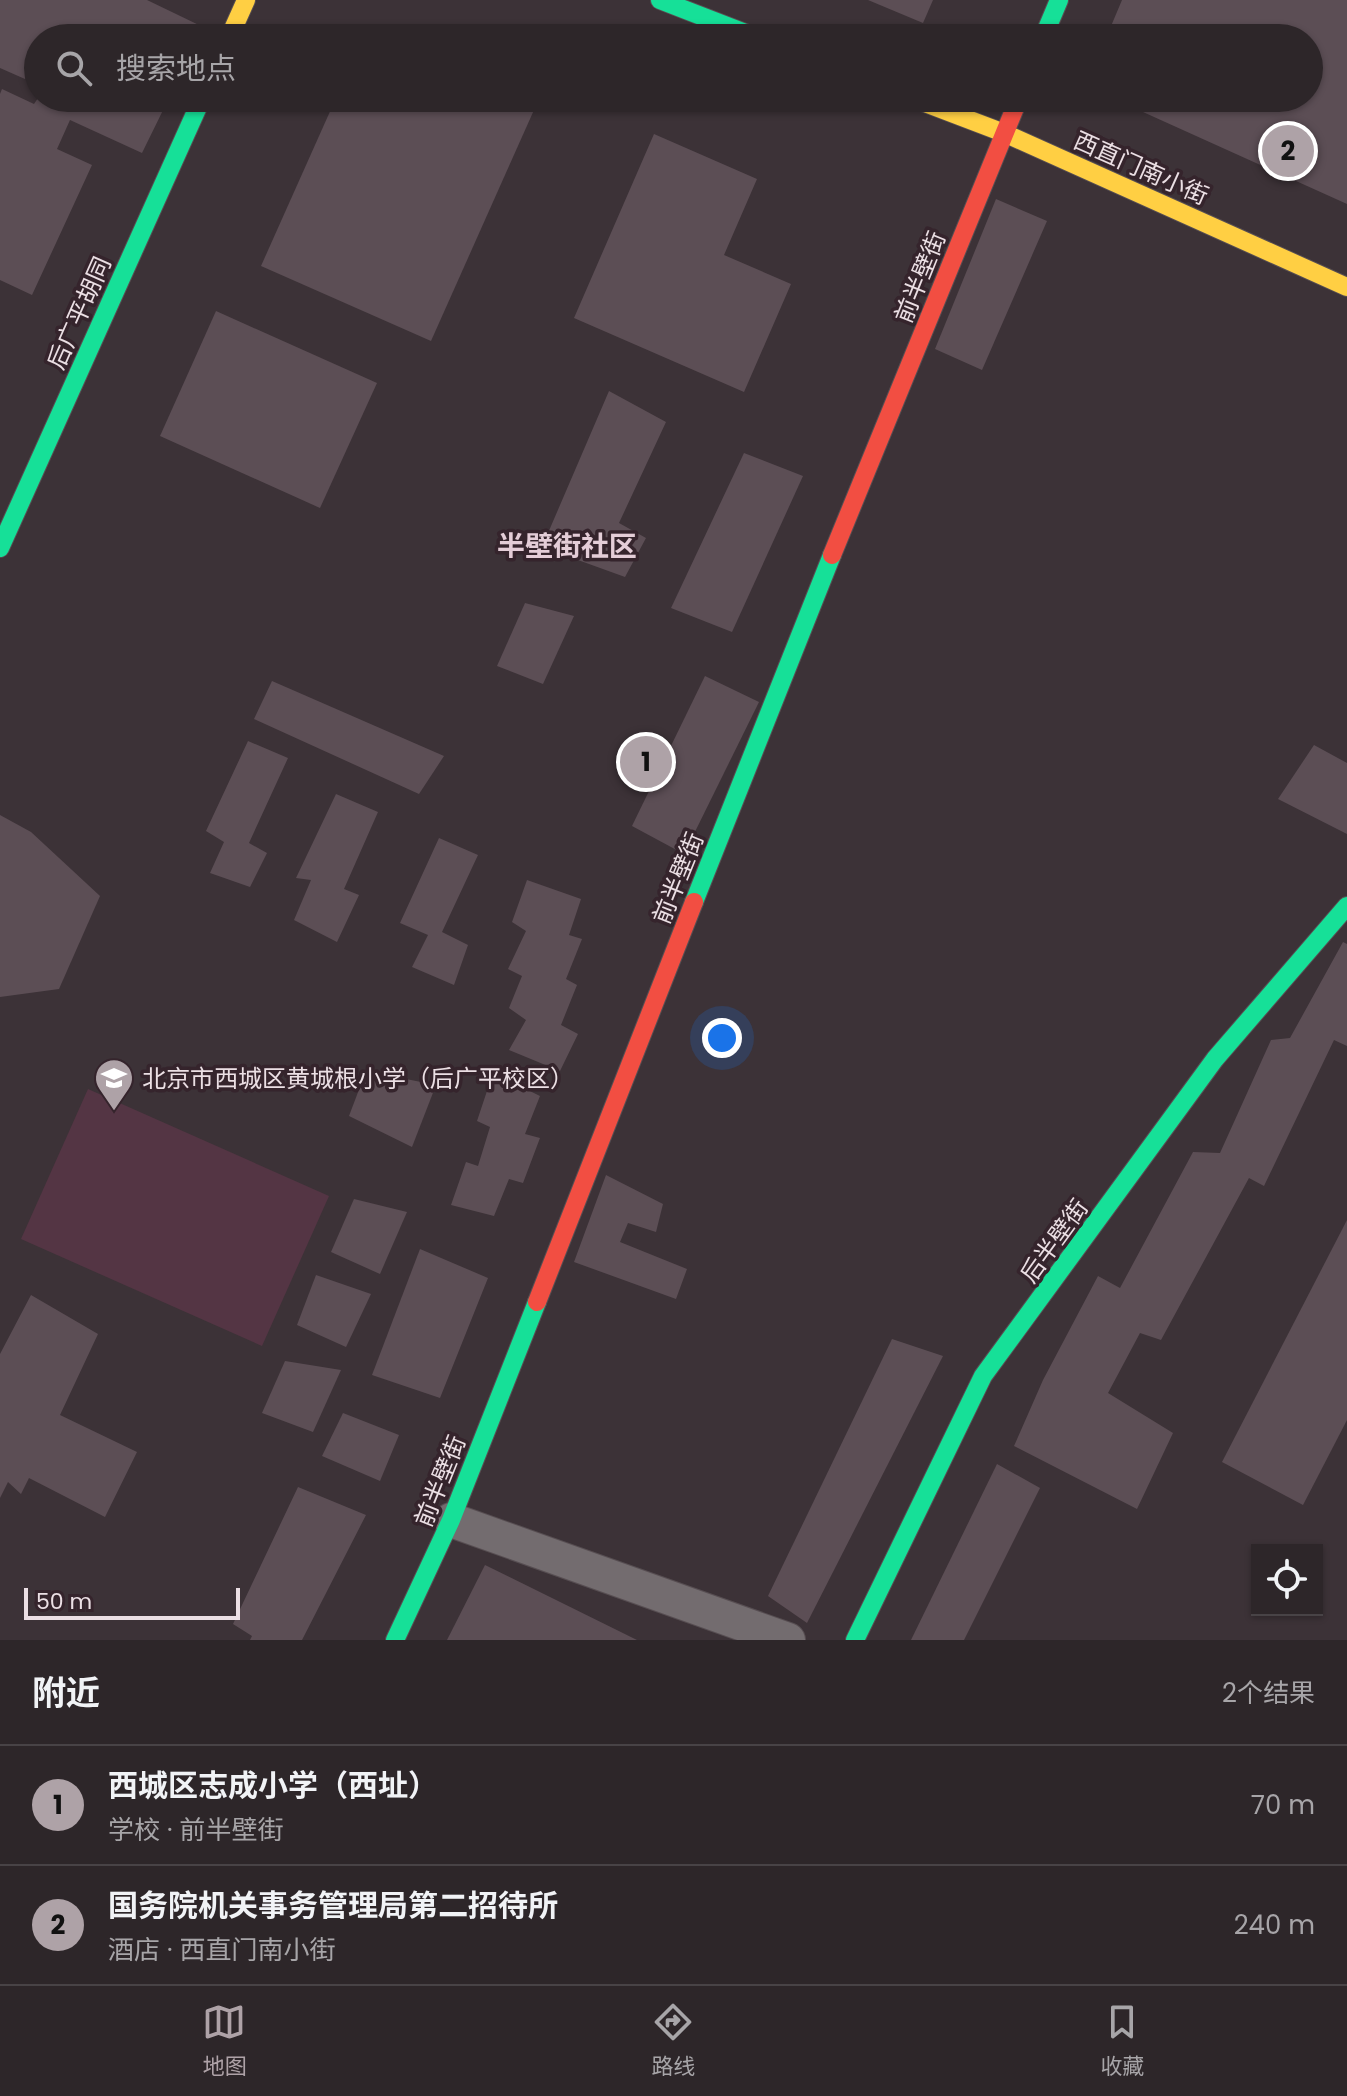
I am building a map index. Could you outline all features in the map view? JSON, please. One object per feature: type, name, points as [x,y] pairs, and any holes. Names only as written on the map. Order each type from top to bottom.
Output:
[{"type":"street","points":[[235,24],[246,0]]},
{"type":"street","points":[[660,0],[722,24]]},
{"type":"street","points":[[1049,24],[1059,0]]},
{"type":"street","name":"后广平胡同","points":[[0,548],[196,112]]},
{"type":"street","name":"西直门南小街","points":[[949,112],[1004,133],[1347,287]]},
{"type":"street","name":"前半壁街","points":[[395,1640],[451,1520],[784,674],[1013,112]]},
{"type":"street","name":"后半壁街","points":[[855,1640],[983,1376],[1215,1059],[1347,906]]},
{"type":"street","points":[[451,1520],[788,1640]]},
{"type":"shaded area","points":[[88,1089],[329,1196],[262,1346],[21,1239]]},
{"type":"building","points":[[0,0],[147,0],[197,24],[24,24],[24,79],[0,68]]},
{"type":"building","points":[[868,0],[933,0],[923,23]]},
{"type":"building","points":[[1122,0],[1347,0],[1347,204],[1143,112],[1323,112],[1323,24],[1112,24]]},
{"type":"building","points":[[2,89],[24,99],[24,112],[162,112],[142,153],[70,120],[57,149],[92,165],[32,295],[0,280]]},
{"type":"building","points":[[330,112],[533,112],[431,341],[261,266]]},
{"type":"building","points":[[654,134],[757,179],[724,255],[791,284],[744,392],[574,318]]},
{"type":"building","points":[[996,199],[1047,221],[982,370],[935,349]]},
{"type":"building","points":[[216,311],[377,383],[320,508],[160,436]]},
{"type":"building","points":[[609,391],[666,422],[619,523],[646,538],[625,577],[542,547]]},
{"type":"building","points":[[744,453],[803,476],[732,632],[671,608]]},
{"type":"building","points":[[525,603],[574,616],[543,684],[497,666]]},
{"type":"building","points":[[705,676],[759,702],[684,854],[632,826]]},
{"type":"building","points":[[272,681],[444,756],[419,794],[254,719]]},
{"type":"building","points":[[248,741],[288,758],[249,843],[267,853],[250,887],[210,873],[224,842],[206,831]]},
{"type":"building","points":[[1314,745],[1347,763],[1347,834],[1278,799]]},
{"type":"building","points":[[336,794],[378,812],[344,889],[359,895],[337,942],[294,920],[311,880],[296,878]]},
{"type":"building","points":[[0,815],[31,832],[100,896],[59,989],[0,997]]},
{"type":"building","points":[[439,838],[478,855],[442,932],[468,945],[454,985],[412,967],[428,935],[400,923]]},
{"type":"building","points":[[527,880],[581,899],[569,935],[582,939],[566,979],[577,985],[561,1025],[578,1034],[560,1071],[509,1050],[526,1020],[509,1008],[522,976],[508,969],[526,931],[512,922]]},
{"type":"building","points":[[1343,942],[1347,944],[1347,1046],[1334,1040],[1264,1186],[1249,1178],[1161,1340],[1140,1333],[1108,1393],[1173,1433],[1137,1509],[1014,1446],[1043,1380],[1098,1276],[1120,1288],[1193,1152],[1220,1153],[1271,1040],[1290,1038]]},
{"type":"building","points":[[366,1071],[436,1085],[412,1147],[349,1116]]},
{"type":"building","points":[[493,1073],[540,1096],[525,1134],[540,1138],[523,1183],[509,1179],[494,1216],[451,1205],[466,1162],[478,1166],[490,1127],[477,1121]]},
{"type":"building","points":[[606,1175],[663,1204],[656,1232],[628,1223],[620,1242],[687,1269],[676,1299],[574,1262]]},
{"type":"building","points":[[354,1199],[407,1212],[380,1274],[331,1252]]},
{"type":"building","points":[[1347,1220],[1347,1420],[1303,1505],[1222,1462]]},
{"type":"building","points":[[420,1249],[488,1278],[440,1398],[372,1375]]},
{"type":"building","points":[[316,1275],[371,1294],[346,1347],[297,1325]]},
{"type":"building","points":[[31,1295],[98,1334],[60,1415],[137,1452],[105,1517],[29,1478],[21,1494],[8,1482],[0,1498],[0,1354]]},
{"type":"building","points":[[892,1339],[943,1356],[807,1623],[768,1596]]},
{"type":"building","points":[[285,1361],[341,1370],[313,1432],[262,1413]]},
{"type":"building","points":[[343,1413],[399,1435],[380,1481],[322,1456]]},
{"type":"building","points":[[997,1464],[1040,1488],[964,1640],[911,1640]]},
{"type":"building","points":[[298,1487],[366,1515],[302,1640],[250,1640],[252,1636],[233,1624]]},
{"type":"building","points":[[485,1565],[637,1640],[447,1640]]},
{"type":"traffic: fast","points":[[660,0],[722,24]]},
{"type":"traffic: fast","points":[[1049,24],[1059,0]]},
{"type":"traffic: fast","points":[[0,548],[196,112]]},
{"type":"traffic: fast","points":[[694,902],[832,555]]},
{"type":"traffic: fast","points":[[855,1640],[983,1376],[1215,1059],[1347,906]]},
{"type":"traffic: fast","points":[[395,1640],[451,1520],[537,1302]]},
{"type":"traffic: slow","points":[[235,24],[246,0]]},
{"type":"traffic: slow","points":[[949,112],[1004,133],[1347,287]]},
{"type":"traffic: jam","points":[[832,555],[1013,112]]},
{"type":"traffic: jam","points":[[537,1302],[694,902]]},
{"type":"place","name":"国务院机关事务管理局第二招待所","points":[[1288,151]]},
{"type":"place","name":"西城区志成小学（西址）","points":[[646,762]]},
{"type":"place","name":"北京市西城区黄城根小学（后广平校区）","points":[[114,1112]]},
{"type":"district","name":"半壁街社区","points":[[567,546]]}]
